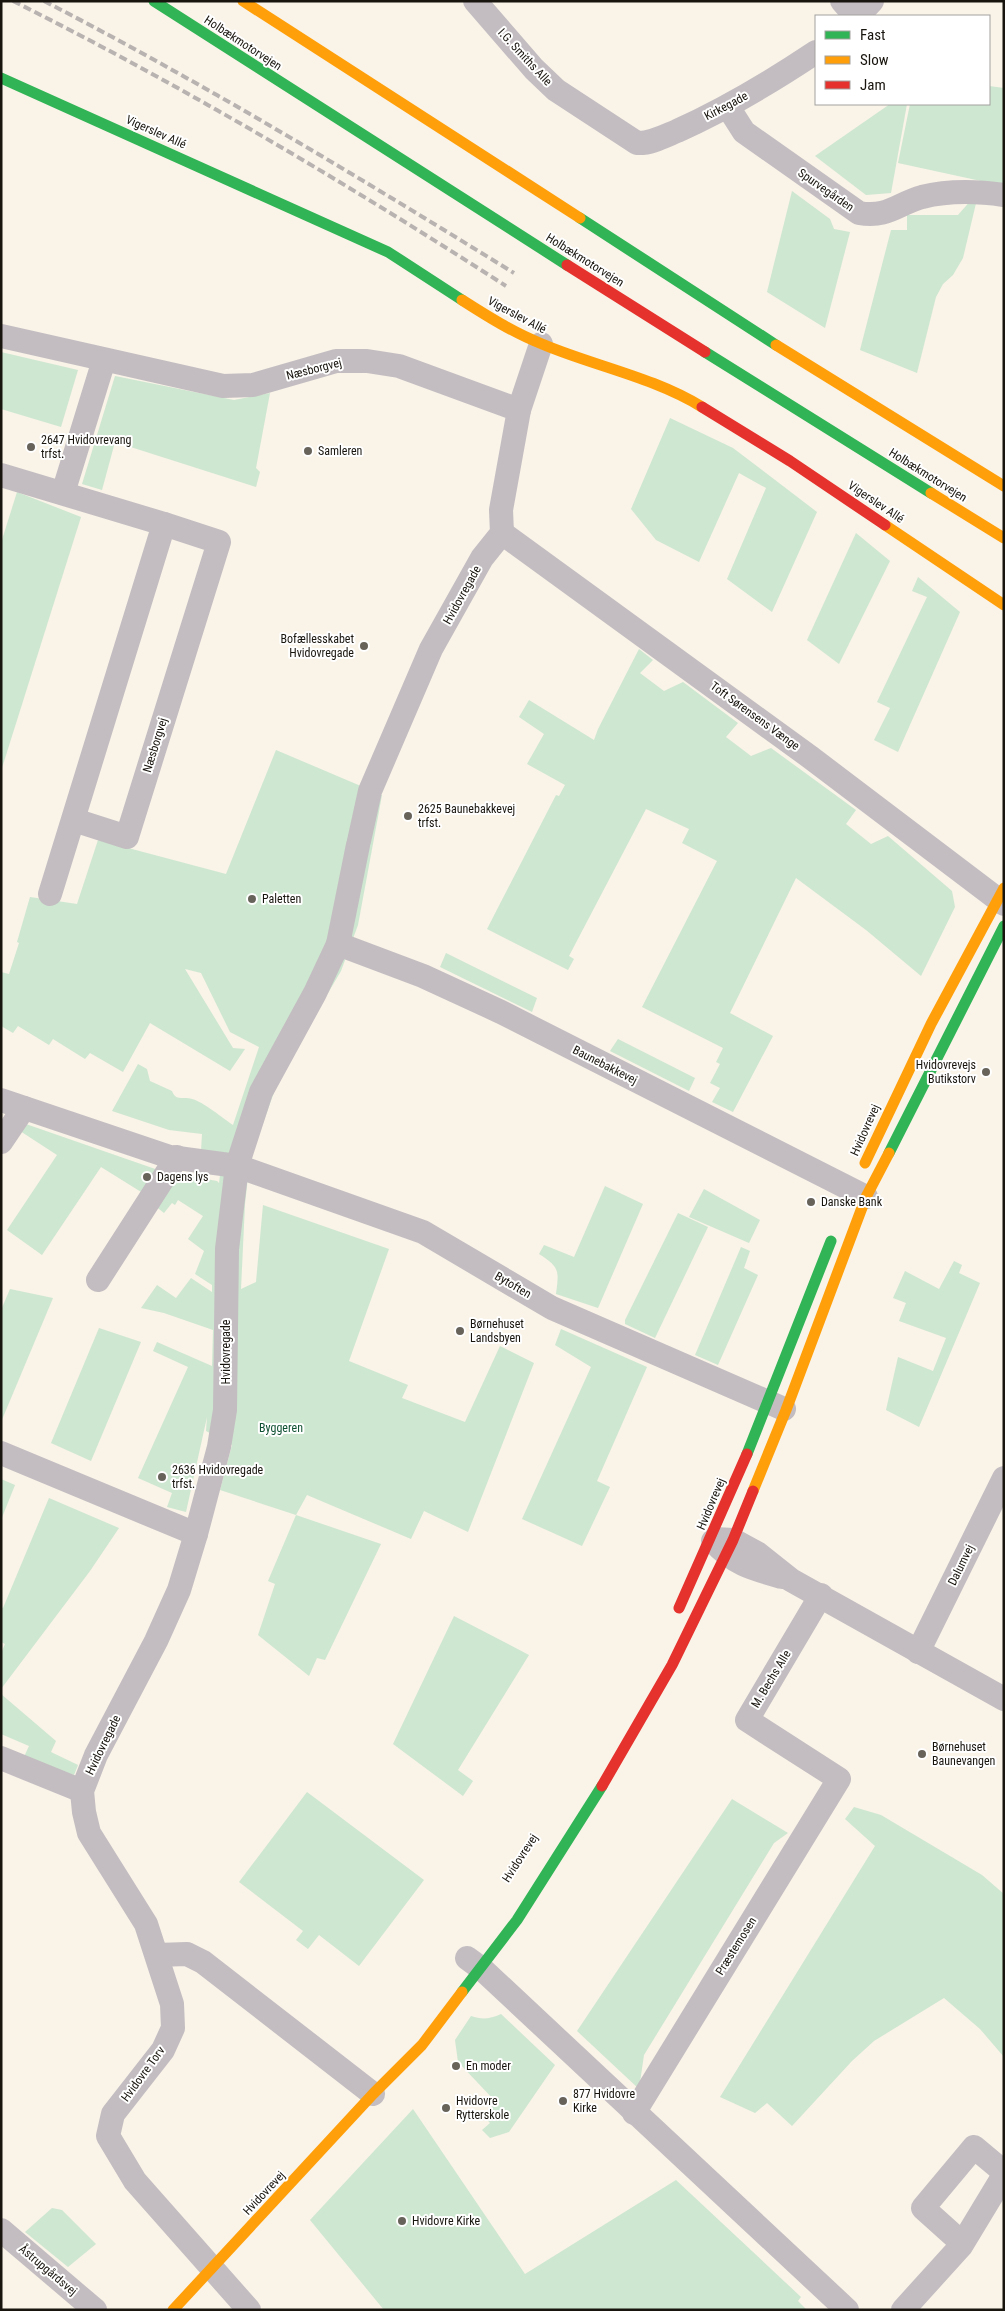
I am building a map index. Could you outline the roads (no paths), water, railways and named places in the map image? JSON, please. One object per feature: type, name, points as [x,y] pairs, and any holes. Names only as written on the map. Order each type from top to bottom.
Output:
[{"type":"main road","name":"Holbækmotorvejen","points":[[154,1],[570,267],[1004,538]]},
{"type":"main road","points":[[243,1],[762,336],[1004,486]]},
{"type":"main road","name":"Vigerslev Allé","points":[[1,78],[388,252],[480,312],[541,344],[690,400],[790,461],[1004,605]]},
{"type":"main road","name":"Hvidovrevej","points":[[173,2310],[373,2094],[422,2045],[471,1961],[557,1857],[632,1735],[672,1665],[723,1545],[882,1125],[1002,897]]},
{"type":"main road","name":"Hvidovrevej","points":[[857,1189],[1004,926]]},
{"type":"main road","name":"Hvidovrevej","points":[[675,1617],[723,1545],[777,1406],[810,1290],[834,1234]]},
{"type":"main road","name":"Hvidovrevej","points":[[373,2094],[404,2045]]},
{"type":"street","name":"I.G. Smiths Alle","points":[[475,1],[534,69],[556,90],[630,140]]},
{"type":"street","points":[[842,1],[856,15]]},
{"type":"street","points":[[858,15],[872,1]]},
{"type":"street","name":"Kirkegade","points":[[630,140],[644,144],[728,107],[815,53]]},
{"type":"street","name":"Spurvegården","points":[[728,107],[744,132],[859,212],[874,216],[920,198],[948,192],[981,192],[1004,196]]},
{"type":"street","name":"Næsborgvej","points":[[1,336],[223,386],[253,385],[336,361],[367,361],[399,366],[519,410]]},
{"type":"street","points":[[502,533],[501,510],[519,410],[541,344]]},
{"type":"street","points":[[63,493],[104,360]]},
{"type":"street","name":"Næsborgvej","points":[[1,475],[219,542],[127,837],[74,820]]},
{"type":"street","points":[[50,894],[164,524]]},
{"type":"street","name":"Hvidovregade","points":[[157,1955],[146,1924],[89,1833],[82,1791],[96,1755],[156,1641],[178,1590],[196,1534],[219,1447],[225,1410],[227,1249],[237,1166],[261,1092],[338,944],[370,791],[432,649],[482,558],[502,533]]},
{"type":"street","name":"Toft Sørensens Vænge","points":[[502,533],[1002,897]]},
{"type":"street","name":"Baunebakkevej","points":[[338,944],[423,976],[501,1012],[857,1189]]},
{"type":"street","points":[[1,1100],[93,1132],[177,1157],[237,1166]]},
{"type":"street","points":[[1,1142],[24,1108]]},
{"type":"street","points":[[98,1280],[177,1157]]},
{"type":"street","name":"Bytoften","points":[[237,1166],[423,1232],[552,1308],[777,1406]]},
{"type":"street","points":[[1,1453],[196,1534]]},
{"type":"street","name":"Dalumvej","points":[[918,1652],[1004,1478]]},
{"type":"street","points":[[723,1545],[758,1552],[790,1580],[821,1595],[918,1652],[1004,1699]]},
{"type":"street","name":"M. Bechs Alle","points":[[821,1595],[747,1720],[839,1780]]},
{"type":"street","name":"Hvidovregade","points":[[1,1758],[82,1791]]},
{"type":"street","name":"Præstemosen","points":[[634,2113],[839,1780]]},
{"type":"street","points":[[157,1955],[186,1954],[203,1962],[373,2094]]},
{"type":"street","name":"Hvidovre Torv","points":[[157,1955],[172,2004],[172,2028],[163,2050],[114,2114],[108,2136],[135,2181],[249,2310]]},
{"type":"street","points":[[471,1961],[847,2310]]},
{"type":"street","points":[[962,2243],[923,2208],[974,2147],[1004,2172]]},
{"type":"street","points":[[903,2310],[962,2243],[1004,2175]]},
{"type":"street","name":"Åstrupgårdsvej","points":[[1,2230],[95,2310]]},
{"type":"railway","points":[[13,1],[202,101],[325,173],[506,286]]},
{"type":"railway","points":[[44,1],[223,98],[514,273]]},
{"type":"place","name":"2647 Hvidovrevang trfst.","points":[[31,447]]},
{"type":"place","name":"Samleren","points":[[308,451]]},
{"type":"place","name":"Bofællesskabet Hvidovregade","points":[[364,646]]},
{"type":"place","name":"2625 Baunebakkevej trfst.","points":[[408,816]]},
{"type":"place","name":"Paletten","points":[[252,899]]},
{"type":"place","name":"Hvidovrevejs Butikstorv","points":[[986,1072]]},
{"type":"place","name":"Dagens lys","points":[[147,1177]]},
{"type":"place","name":"Danske Bank","points":[[811,1202]]},
{"type":"place","name":"Børnehuset Landsbyen","points":[[460,1331]]},
{"type":"place","name":"2636 Hvidovregade trfst.","points":[[162,1477]]},
{"type":"place","name":"Børnehuset Baunevangen","points":[[922,1754]]},
{"type":"place","name":"En moder","points":[[456,2066]]},
{"type":"place","name":"877 Hvidovre Kirke","points":[[563,2101]]},
{"type":"place","name":"Hvidovre Rytterskole","points":[[446,2108]]},
{"type":"place","name":"Hvidovre Kirke","points":[[402,2221]]},
{"type":"park label","name":"Byggeren","points":[[281,1428]]}]
